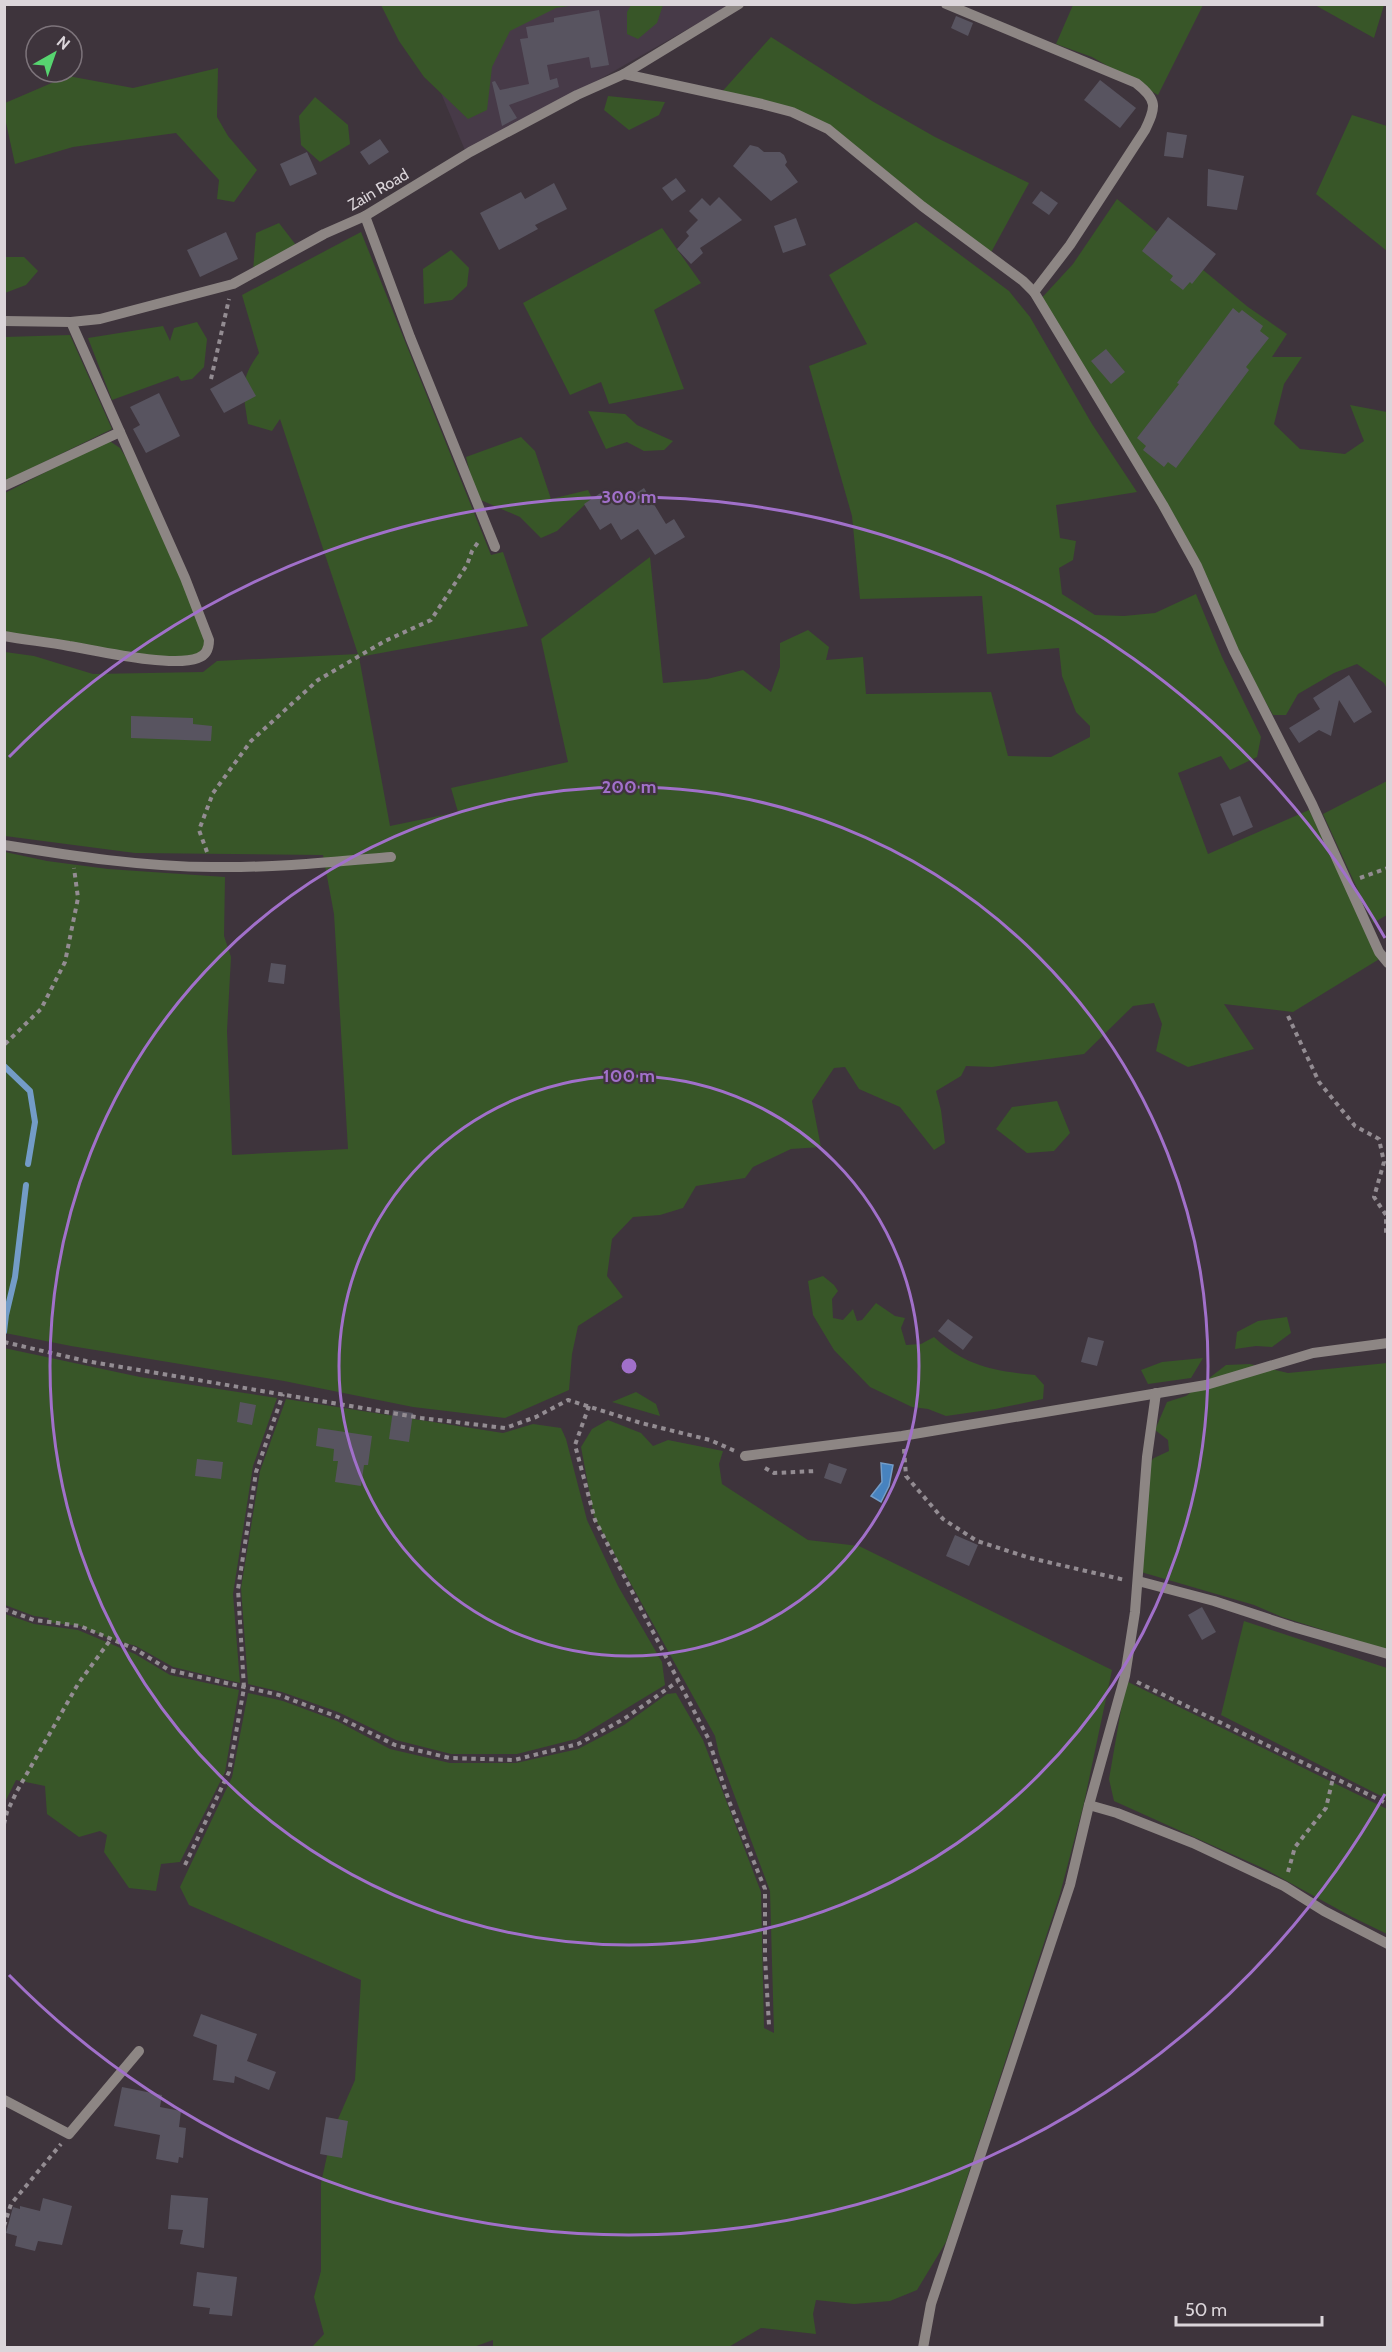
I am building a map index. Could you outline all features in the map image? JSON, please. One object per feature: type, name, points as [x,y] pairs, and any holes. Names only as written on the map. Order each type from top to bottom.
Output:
[{"type":"street","name":"Zain Road","points":[[4,321],[100,320],[233,284],[324,234],[364,216],[470,152],[577,95],[624,74],[740,4]]},
{"type":"street","points":[[946,4],[1136,83],[1149,93],[1153,102],[1153,112],[1145,130],[1070,245],[1034,292]]},
{"type":"street","points":[[624,74],[792,112],[828,129],[922,206],[1005,267],[1034,292],[1163,505],[1197,566],[1234,651],[1308,795],[1379,952],[1388,963]]},
{"type":"street","points":[[364,216],[495,547]]},
{"type":"street","points":[[4,636],[106,654],[164,660],[195,659],[201,657],[208,649],[209,640],[201,617],[71,322]]},
{"type":"street","points":[[4,486],[120,432]]},
{"type":"street","points":[[4,845],[72,855],[212,867],[308,864],[391,857]]},
{"type":"street","points":[[745,1456],[902,1436],[1206,1385],[1312,1353],[1388,1343]]},
{"type":"street","points":[[923,2348],[931,2304],[1070,1884],[1089,1805],[1125,1676],[1138,1581],[1147,1457],[1156,1393]]},
{"type":"street","points":[[1138,1581],[1214,1601],[1293,1627],[1388,1654]]},
{"type":"street","points":[[1089,1805],[1117,1813],[1192,1843],[1284,1886],[1324,1911],[1388,1944]]},
{"type":"street","points":[[4,2100],[69,2133],[139,2051]]},
{"type":"path","points":[[211,380],[233,284]]},
{"type":"path","points":[[212,867],[199,830],[213,793],[251,741],[318,680],[385,641],[431,620],[467,565],[472,551],[488,531]]},
{"type":"path","points":[[5,1044],[41,1009],[65,962],[78,898],[72,855]]},
{"type":"path","points":[[1349,883],[1388,868]]},
{"type":"path","points":[[1288,1016],[1319,1082],[1355,1126],[1379,1140],[1383,1162],[1374,1197],[1386,1215],[1386,1236]]},
{"type":"path","points":[[4,1342],[86,1361],[421,1418],[505,1428],[536,1417],[568,1400],[642,1423],[710,1440],[745,1456],[774,1473],[816,1471]]},
{"type":"path","points":[[185,1865],[230,1772],[244,1688],[238,1589],[256,1472],[283,1394]]},
{"type":"path","points":[[589,1406],[575,1445],[595,1520],[677,1682],[708,1737],[729,1801],[765,1889],[765,1957],[769,2025]]},
{"type":"path","points":[[902,1436],[906,1476],[943,1519],[977,1541],[1086,1573],[1138,1581]]},
{"type":"path","points":[[4,1609],[34,1620],[80,1626],[135,1649],[170,1670],[279,1695],[338,1717],[395,1745],[450,1758],[514,1760],[578,1744],[624,1719],[677,1682]]},
{"type":"path","points":[[4,1824],[17,1791],[78,1684],[111,1639]]},
{"type":"path","points":[[1125,1676],[1388,1804]]},
{"type":"path","points":[[1284,1886],[1295,1847],[1326,1808],[1333,1778]]},
{"type":"path","points":[[4,2226],[10,2204],[69,2133]]},
{"type":"shaded area","points":[[510,5],[730,5],[467,155],[441,93]]},
{"type":"green space","points":[[381,5],[575,5],[556,8],[510,31],[492,67],[487,110],[468,119],[424,77],[399,41]]},
{"type":"green space","points":[[631,5],[663,5],[657,23],[638,39],[627,34],[627,12]]},
{"type":"green space","points":[[1073,5],[1203,5],[1158,95],[1092,57],[1056,44]]},
{"type":"green space","points":[[1315,5],[1384,5],[1374,38]]},
{"type":"green space","points":[[771,37],[872,101],[935,137],[1029,183],[988,258],[829,127],[720,94]]},
{"type":"green space","points":[[218,68],[217,117],[228,136],[257,170],[234,202],[217,199],[219,180],[176,133],[73,147],[15,164],[5,118],[5,103],[49,84],[84,84],[84,79],[133,88]]},
{"type":"green space","points":[[608,96],[665,102],[659,115],[629,130],[604,110]]},
{"type":"green space","points":[[315,97],[348,125],[350,144],[320,162],[301,145],[299,116]]},
{"type":"green space","points":[[1352,115],[1387,126],[1387,251],[1316,194]]},
{"type":"green space","points":[[1117,199],[1248,307],[1287,334],[1272,357],[1302,357],[1284,384],[1274,424],[1300,449],[1345,454],[1364,441],[1350,405],[1387,412],[1387,689],[1384,683],[1357,664],[1334,673],[1298,694],[1286,715],[1273,715],[1237,652],[1215,603],[1038,302],[1073,264]]},
{"type":"green space","points":[[916,222],[1009,291],[1030,317],[1092,424],[1137,492],[1056,505],[1060,538],[1076,541],[1073,560],[1059,568],[1062,594],[1095,615],[1124,616],[1155,613],[1196,594],[1222,657],[1261,737],[1257,757],[1230,770],[1221,756],[1178,773],[1208,854],[1309,810],[1381,958],[1293,1012],[1224,1004],[1254,1049],[1188,1067],[1156,1051],[1162,1024],[1154,1003],[1133,1006],[1084,1054],[992,1067],[966,1066],[961,1076],[936,1091],[945,1143],[934,1150],[900,1107],[859,1089],[845,1067],[834,1068],[812,1101],[821,1147],[791,1149],[753,1167],[745,1178],[696,1186],[683,1208],[660,1215],[633,1217],[612,1239],[607,1276],[623,1297],[578,1326],[572,1354],[569,1390],[505,1418],[413,1407],[284,1381],[5,1333],[5,852],[47,861],[108,869],[225,877],[224,936],[231,957],[227,1031],[232,1155],[348,1149],[334,914],[323,855],[135,853],[5,836],[5,652],[34,656],[93,674],[203,672],[217,661],[358,654],[280,419],[272,431],[248,424],[245,379],[259,353],[242,295],[361,232],[491,555],[503,552],[528,626],[359,657],[390,826],[458,812],[451,788],[568,762],[541,639],[650,557],[663,683],[707,679],[743,670],[771,692],[780,667],[780,643],[808,630],[829,647],[826,660],[863,657],[866,694],[991,692],[1008,756],[1051,757],[1090,737],[1090,726],[1076,712],[1062,676],[1059,648],[987,654],[982,596],[860,599],[852,516],[809,366],[867,344],[829,275]]},
{"type":"green space","points":[[279,223],[299,249],[253,271],[256,233]]},
{"type":"green space","points":[[662,228],[701,283],[654,310],[684,389],[609,404],[601,382],[570,395],[523,303]]},
{"type":"green space","points":[[451,250],[469,268],[467,286],[452,300],[424,304],[423,269]]},
{"type":"green space","points":[[5,257],[24,257],[38,271],[26,285],[5,293]]},
{"type":"green space","points":[[197,322],[207,339],[204,367],[192,379],[181,381],[178,376],[112,400],[88,338],[163,326],[170,341],[174,328]]},
{"type":"green space","points":[[70,335],[112,429],[5,481],[5,337]]},
{"type":"green space","points":[[588,411],[625,414],[637,425],[673,441],[664,450],[644,451],[627,442],[606,449]]},
{"type":"green space","points":[[521,437],[535,451],[551,499],[588,490],[592,498],[557,531],[541,538],[520,517],[476,498],[466,457]]},
{"type":"green space","points":[[108,440],[120,448],[125,456],[185,581],[206,645],[194,657],[129,657],[5,636],[5,493]]},
{"type":"green space","points":[[1387,781],[1387,915],[1373,923],[1323,814]]},
{"type":"green space","points":[[1057,1101],[1070,1133],[1054,1151],[1027,1153],[996,1129],[1012,1107]]},
{"type":"green space","points":[[823,1276],[838,1291],[832,1299],[833,1318],[843,1320],[853,1309],[857,1321],[862,1320],[876,1303],[895,1316],[905,1318],[901,1328],[906,1345],[921,1344],[934,1337],[957,1355],[969,1361],[993,1369],[1035,1375],[1044,1385],[1043,1399],[946,1416],[928,1409],[912,1407],[870,1387],[834,1350],[813,1315],[808,1281]]},
{"type":"green space","points":[[1287,1317],[1291,1333],[1272,1347],[1256,1346],[1235,1349],[1237,1332],[1258,1321]]},
{"type":"green space","points":[[4,1348],[140,1377],[277,1398],[253,1466],[233,1594],[240,1683],[173,1667],[136,1646],[111,1639],[80,1626],[47,1622],[49,1618],[34,1616],[5,1605]]},
{"type":"green space","points":[[1203,1358],[1191,1378],[1148,1384],[1141,1370],[1162,1362]]},
{"type":"green space","points":[[1387,1363],[1387,1650],[1282,1617],[1254,1605],[1141,1572],[1148,1464],[1154,1458],[1169,1451],[1168,1440],[1155,1430],[1167,1402],[1186,1396],[1226,1365],[1250,1364],[1288,1373]]},
{"type":"green space","points":[[636,1392],[656,1404],[660,1416],[612,1402]]},
{"type":"green space","points":[[286,1399],[503,1433],[533,1424],[561,1428],[566,1439],[587,1520],[618,1586],[662,1662],[665,1685],[576,1739],[517,1754],[451,1754],[396,1740],[338,1712],[282,1692],[248,1684],[241,1588],[260,1471]]},
{"type":"green space","points":[[608,1420],[641,1433],[653,1446],[668,1440],[723,1451],[719,1464],[722,1484],[808,1540],[859,1546],[1112,1670],[1084,1803],[1060,1894],[946,2242],[917,2290],[890,2301],[854,2304],[816,2300],[813,2314],[816,2334],[761,2328],[727,2348],[493,2347],[493,2340],[471,2348],[312,2347],[324,2334],[314,2297],[321,2271],[321,2183],[332,2133],[355,2080],[361,1980],[189,1905],[180,1887],[232,1777],[248,1693],[283,1701],[337,1721],[390,1749],[450,1763],[516,1763],[578,1749],[624,1725],[667,1694],[676,1693],[703,1740],[761,1892],[764,2028],[774,2033],[770,1891],[719,1754],[715,1736],[594,1517],[581,1447],[592,1429]]},
{"type":"green space","points":[[5,1614],[34,1624],[78,1630],[135,1654],[170,1675],[239,1690],[225,1772],[180,1862],[161,1864],[156,1891],[129,1888],[104,1852],[107,1835],[100,1831],[79,1837],[47,1814],[45,1786],[16,1780],[5,1802]]},
{"type":"green space","points":[[1244,1621],[1387,1668],[1387,1799],[1221,1715]]},
{"type":"green space","points":[[1126,1681],[1387,1809],[1387,1934],[1267,1870],[1114,1801],[1109,1779]]},
{"type":"water","points":[[881,1463],[893,1465],[889,1486],[881,1502],[871,1496],[882,1482]]},
{"type":"building","points":[[599,10],[609,65],[591,68],[589,57],[547,65],[550,80],[557,78],[559,87],[509,105],[517,118],[502,126],[492,82],[495,81],[500,90],[529,84],[520,39],[528,38],[526,27],[554,22],[554,18]]},
{"type":"building","points":[[956,16],[973,23],[968,36],[951,28]]},
{"type":"building","points":[[1100,80],[1136,108],[1120,128],[1084,100]]},
{"type":"building","points":[[1167,132],[1187,135],[1183,158],[1164,156]]},
{"type":"building","points":[[380,139],[389,152],[369,165],[360,152]]},
{"type":"building","points":[[750,145],[764,152],[780,152],[784,155],[787,162],[785,165],[798,182],[771,201],[733,166]]},
{"type":"building","points":[[307,152],[317,174],[290,186],[280,164]]},
{"type":"building","points":[[1208,169],[1244,176],[1237,210],[1207,206]]},
{"type":"building","points":[[676,178],[686,191],[672,201],[662,188]]},
{"type":"building","points":[[554,183],[567,209],[535,225],[538,229],[499,250],[480,213],[521,192],[525,199]]},
{"type":"building","points":[[1041,191],[1058,203],[1049,215],[1032,203]]},
{"type":"building","points":[[719,197],[742,220],[700,248],[703,253],[691,264],[677,249],[689,236],[686,232],[698,220],[689,211],[702,198],[710,206]]},
{"type":"building","points":[[1168,217],[1216,254],[1192,284],[1190,282],[1183,290],[1170,280],[1173,276],[1142,251]]},
{"type":"building","points":[[796,218],[806,245],[783,253],[774,226]]},
{"type":"building","points":[[226,232],[238,259],[200,277],[187,250]]},
{"type":"building","points":[[1233,308],[1239,313],[1242,310],[1263,326],[1260,331],[1269,338],[1246,367],[1249,370],[1176,468],[1168,462],[1164,467],[1143,450],[1146,446],[1137,438]]},
{"type":"building","points":[[1106,349],[1125,372],[1111,384],[1091,361]]},
{"type":"building","points":[[242,371],[256,396],[224,413],[210,389]]},
{"type":"building","points":[[159,393],[180,436],[146,453],[133,429],[140,425],[130,407]]},
{"type":"building","points":[[644,488],[666,524],[674,519],[685,537],[655,555],[638,529],[621,540],[611,523],[600,530],[584,504],[602,492],[607,500],[617,493],[623,502]]},
{"type":"building","points":[[1349,675],[1372,712],[1354,723],[1339,700],[1331,736],[1319,730],[1299,743],[1289,728],[1320,709],[1313,698]]},
{"type":"building","points":[[131,716],[193,718],[193,724],[212,726],[211,741],[131,738]]},
{"type":"building","points":[[1240,796],[1253,827],[1233,836],[1220,804]]},
{"type":"building","points":[[271,963],[286,965],[284,984],[268,982]]},
{"type":"building","points":[[948,1319],[973,1337],[963,1350],[938,1331]]},
{"type":"building","points":[[1088,1337],[1104,1341],[1097,1366],[1081,1362]]},
{"type":"building","points":[[240,1402],[256,1405],[252,1425],[237,1422]]},
{"type":"building","points":[[393,1410],[413,1413],[409,1442],[389,1439]]},
{"type":"building","points":[[318,1428],[372,1436],[368,1465],[364,1465],[361,1486],[335,1482],[338,1461],[333,1461],[334,1449],[316,1446]]},
{"type":"building","points":[[197,1459],[223,1462],[221,1479],[195,1476]]},
{"type":"building","points":[[829,1463],[847,1469],[841,1484],[824,1478]]},
{"type":"building","points":[[955,1535],[978,1545],[969,1566],[946,1556]]},
{"type":"building","points":[[1202,1607],[1216,1632],[1202,1640],[1188,1615]]},
{"type":"building","points":[[201,2014],[257,2034],[247,2061],[276,2072],[269,2090],[235,2076],[234,2083],[213,2080],[217,2045],[193,2036]]},
{"type":"building","points":[[122,2087],[162,2095],[160,2107],[181,2111],[179,2127],[186,2128],[183,2158],[179,2157],[178,2163],[156,2159],[160,2135],[114,2126]]},
{"type":"building","points":[[326,2117],[348,2121],[342,2158],[320,2154]]},
{"type":"building","points":[[171,2195],[208,2198],[204,2248],[180,2244],[183,2230],[168,2229]]},
{"type":"building","points":[[43,2198],[72,2206],[62,2245],[38,2241],[35,2251],[15,2246],[17,2236],[6,2233],[13,2207],[20,2209],[20,2206],[40,2211]]},
{"type":"building","points":[[197,2272],[237,2277],[232,2316],[209,2314],[210,2308],[193,2306]]},
{"type":"waterway","points":[[4,1066],[30,1091],[35,1122],[28,1164]]},
{"type":"waterway","points":[[4,1332],[15,1277],[26,1185]]}]
